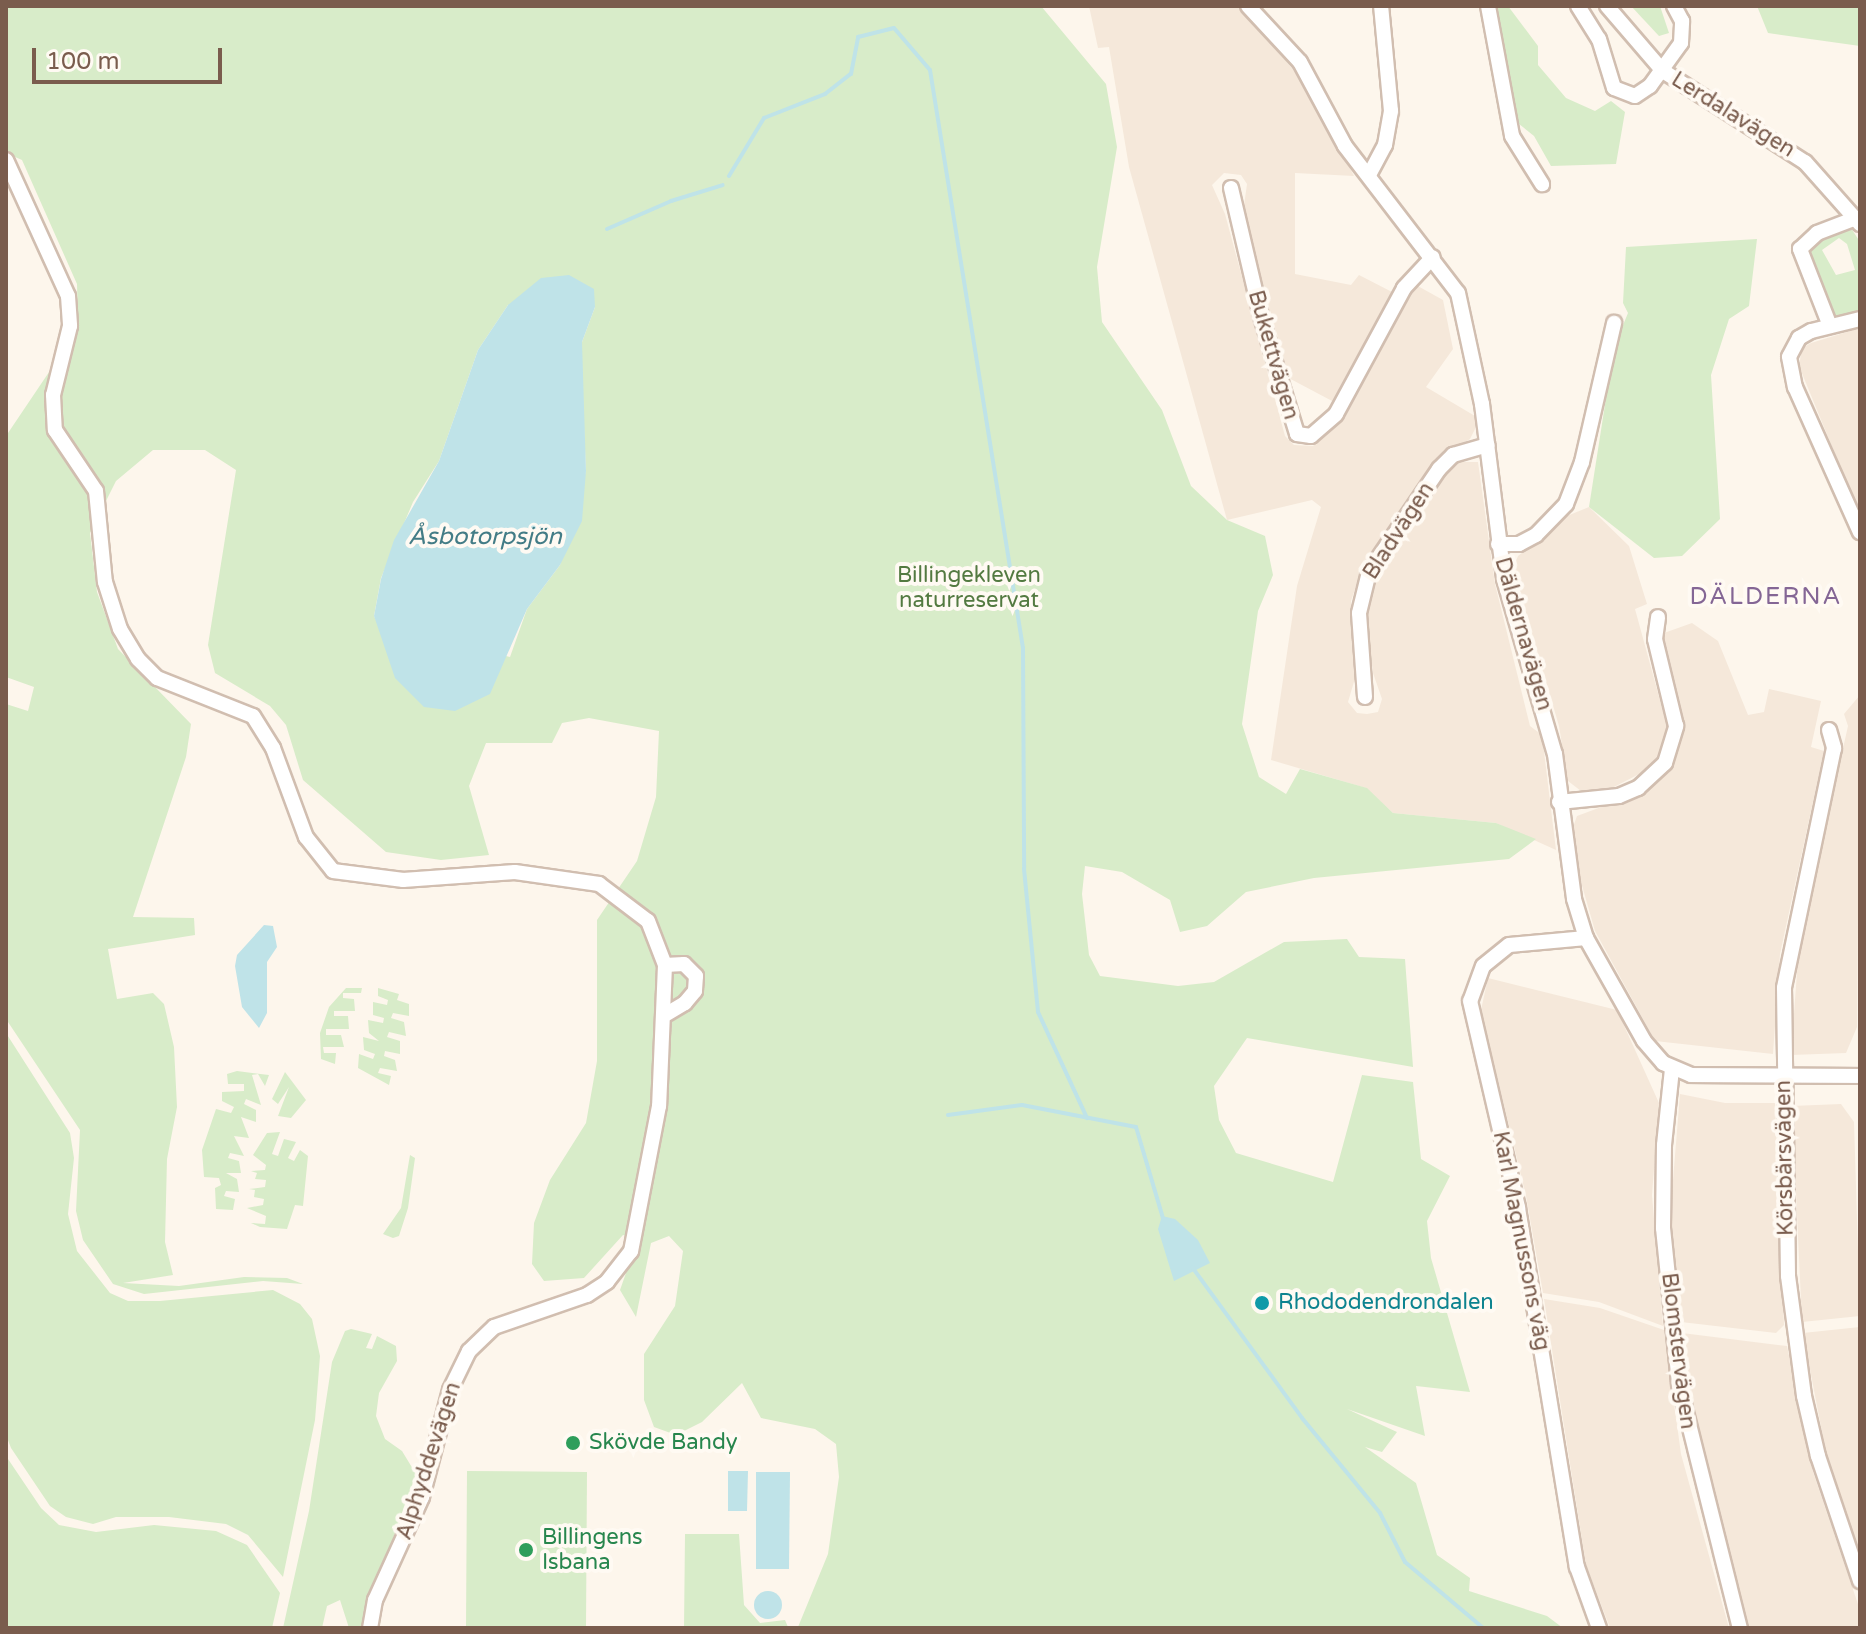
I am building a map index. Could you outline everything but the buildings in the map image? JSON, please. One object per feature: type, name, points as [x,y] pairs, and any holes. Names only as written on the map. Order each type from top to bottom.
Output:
[{"type":"street","name":"Däldernavägen","points":[[1248,6],[1300,62],[1345,146],[1447,274],[1464,312],[1488,445],[1498,544],[1549,725],[1574,899],[1586,938],[1644,1041],[1672,1069]]},
{"type":"street","points":[[1369,175],[1389,133],[1391,111],[1381,6]]},
{"type":"street","points":[[1488,6],[1512,136],[1542,184]]},
{"type":"street","points":[[1578,6],[1599,39],[1614,88],[1635,96],[1663,71],[1684,31],[1674,6]]},
{"type":"street","name":"Lerdalavägen","points":[[1607,6],[1663,71],[1805,162],[1858,221]]},
{"type":"street","points":[[6,160],[68,296],[70,326],[53,395],[55,430],[96,491],[105,582],[120,629],[138,659],[157,678],[253,716],[273,748],[306,837],[333,871],[403,880],[515,872],[599,884],[648,921],[665,965],[667,1014],[685,1003],[695,991],[696,976],[684,964],[665,965]]},
{"type":"street","name":"Bukettvägen","points":[[1231,188],[1262,320],[1297,434],[1311,436],[1336,414],[1404,288],[1433,257]]},
{"type":"street","points":[[1830,326],[1800,249],[1817,233],[1858,221]]},
{"type":"street","points":[[1860,319],[1799,338],[1789,357],[1795,387],[1860,532]]},
{"type":"street","points":[[1498,544],[1519,544],[1536,535],[1566,504],[1582,462],[1614,323]]},
{"type":"street","name":"Bladvägen","points":[[1365,697],[1359,613],[1369,572],[1439,469],[1453,455],[1488,445]]},
{"type":"street","points":[[1559,802],[1619,796],[1638,788],[1665,763],[1676,726],[1655,639],[1658,617]]},
{"type":"street","name":"Körsbärsvägen","points":[[1829,730],[1834,748],[1785,976],[1783,1078],[1788,1276],[1798,1357],[1818,1456],[1860,1581]]},
{"type":"street","name":"Karl Magnussons väg","points":[[1586,938],[1509,945],[1483,966],[1470,1001],[1518,1208],[1577,1567],[1599,1628]]},
{"type":"street","name":"Alphyddevägen","points":[[370,1628],[375,1600],[422,1497],[450,1390],[469,1351],[494,1327],[570,1304],[607,1282],[631,1251],[644,1194],[667,1014]]},
{"type":"street","points":[[1672,1069],[1691,1075],[1783,1078],[1860,1076]]},
{"type":"street","name":"Blomstervägen","points":[[1672,1069],[1663,1214],[1679,1384],[1692,1453],[1740,1628]]},
{"type":"shaded area","points":[[1089,6],[1238,6],[1309,88],[1354,176],[1295,173],[1295,274],[1351,285],[1359,275],[1394,293],[1334,402],[1283,375],[1242,220],[1247,184],[1241,175],[1224,173],[1212,185],[1225,214],[1285,436],[1294,445],[1313,446],[1342,419],[1416,285],[1443,300],[1453,349],[1426,387],[1475,416],[1475,429],[1470,439],[1448,453],[1358,580],[1351,601],[1356,675],[1348,702],[1357,713],[1367,714],[1378,712],[1382,699],[1373,673],[1365,611],[1371,585],[1439,482],[1460,462],[1478,462],[1495,584],[1530,726],[1542,735],[1556,850],[1496,823],[1393,813],[1366,788],[1271,760],[1297,586],[1321,507],[1312,500],[1227,520],[1129,167],[1109,47],[1098,48]]},
{"type":"shaded area","points":[[1860,328],[1860,515],[1799,366],[1802,348]]},
{"type":"shaded area","points":[[1589,507],[1629,546],[1647,604],[1635,609],[1667,726],[1659,755],[1643,772],[1612,788],[1581,791],[1568,781],[1559,726],[1513,568],[1518,556],[1567,516]]},
{"type":"shaded area","points":[[1692,623],[1718,641],[1748,715],[1764,712],[1769,689],[1821,701],[1811,747],[1824,751],[1780,954],[1773,1054],[1655,1041],[1595,931],[1575,861],[1572,830],[1577,816],[1647,790],[1674,758],[1681,709],[1663,640],[1664,633]]},
{"type":"shaded area","points":[[1860,695],[1857,1027],[1846,1053],[1791,1055],[1799,945],[1848,726],[1844,714]]},
{"type":"shaded area","points":[[1488,978],[1617,1010],[1659,1103],[1652,1195],[1663,1326],[1599,1302],[1543,1293],[1526,1196],[1481,1010]]},
{"type":"shaded area","points":[[1680,1094],[1725,1103],[1775,1103],[1784,1325],[1776,1333],[1681,1322],[1670,1217]]},
{"type":"shaded area","points":[[1841,1104],[1854,1122],[1860,1316],[1802,1322],[1792,1106]]},
{"type":"shaded area","points":[[1544,1299],[1600,1308],[1664,1330],[1681,1454],[1729,1628],[1610,1628],[1586,1565]]},
{"type":"shaded area","points":[[1860,1327],[1860,1557],[1828,1463],[1803,1333]]},
{"type":"shaded area","points":[[1682,1333],[1787,1346],[1813,1472],[1860,1610],[1860,1628],[1747,1628],[1691,1404]]},
{"type":"green space","name":"Billingekleven naturreservat","points":[[6,6],[1041,6],[1106,84],[1117,147],[1097,267],[1102,322],[1162,410],[1191,486],[1227,520],[1265,536],[1273,575],[1258,611],[1242,724],[1259,777],[1286,794],[1300,769],[1367,788],[1393,813],[1496,823],[1536,839],[1509,859],[1314,878],[1246,892],[1207,926],[1180,932],[1170,900],[1122,872],[1085,866],[1082,894],[1089,955],[1100,976],[1178,986],[1214,982],[1284,942],[1347,939],[1359,957],[1405,959],[1413,1067],[1247,1038],[1214,1086],[1219,1120],[1236,1153],[1333,1182],[1362,1075],[1413,1082],[1421,1159],[1450,1176],[1427,1221],[1431,1258],[1470,1392],[1416,1386],[1425,1436],[1347,1409],[1397,1432],[1382,1452],[1365,1447],[1416,1483],[1437,1555],[1470,1578],[1469,1591],[1547,1616],[1563,1628],[684,1628],[685,1534],[739,1534],[744,1605],[760,1623],[785,1620],[788,1627],[798,1627],[828,1554],[839,1477],[836,1444],[815,1429],[761,1418],[742,1383],[702,1422],[676,1435],[654,1427],[644,1400],[644,1354],[675,1306],[683,1251],[669,1236],[651,1243],[636,1317],[620,1290],[638,1239],[623,1235],[584,1278],[544,1281],[532,1264],[534,1223],[550,1180],[586,1123],[597,1061],[597,920],[637,861],[656,797],[659,731],[589,718],[562,723],[552,743],[486,743],[469,786],[489,855],[441,860],[386,852],[303,780],[286,725],[270,706],[215,673],[208,645],[236,470],[205,450],[153,450],[116,481],[90,533],[97,592],[118,649],[191,724],[186,757],[133,917],[194,918],[195,935],[108,949],[117,999],[153,993],[164,1004],[174,1047],[177,1107],[167,1159],[165,1242],[173,1275],[123,1283],[179,1286],[244,1277],[287,1278],[303,1284],[263,1281],[144,1294],[113,1284],[83,1240],[76,1211],[80,1130],[6,1019],[6,704],[28,711],[34,687],[6,677],[6,436],[78,329],[77,284],[22,160],[6,153]],"holes":[[[508,305],[595,307],[582,342],[586,471],[560,565],[527,609],[510,657],[378,624],[374,616],[381,578],[413,502],[439,461],[478,350]]]},
{"type":"green space","points":[[1494,6],[1508,6],[1538,46],[1538,65],[1566,98],[1595,111],[1611,101],[1625,112],[1616,164],[1551,166],[1534,136],[1514,120]]},
{"type":"green space","points":[[1631,6],[1660,6],[1669,33],[1659,36]]},
{"type":"green space","points":[[1757,6],[1860,6],[1860,46],[1768,33]]},
{"type":"green space","points":[[1849,225],[1860,242],[1860,313],[1833,317],[1803,252],[1807,245]],"holes":[[[1839,238],[1847,244],[1855,270],[1836,275],[1822,250]]]},
{"type":"green space","points":[[1757,239],[1749,306],[1729,319],[1711,375],[1720,519],[1682,556],[1654,558],[1589,507],[1614,347],[1628,313],[1623,303],[1626,247]]},
{"type":"green space","points":[[346,988],[362,988],[361,993],[343,993],[343,998],[354,999],[355,1011],[334,1011],[334,1016],[348,1016],[349,1029],[326,1029],[326,1035],[341,1035],[344,1047],[323,1047],[324,1053],[336,1053],[335,1064],[321,1059],[320,1033],[329,1007]]},
{"type":"green space","points":[[378,988],[399,994],[397,1000],[409,1004],[409,1016],[393,1013],[391,1018],[404,1022],[406,1036],[389,1032],[387,1037],[400,1041],[400,1054],[385,1051],[384,1056],[395,1060],[397,1071],[380,1068],[378,1073],[391,1076],[389,1085],[358,1068],[359,1054],[373,1059],[375,1054],[364,1050],[363,1037],[379,1041],[369,1033],[368,1020],[383,1023],[384,1018],[373,1015],[373,1002],[387,1005],[388,1000],[378,996]]},
{"type":"green space","points":[[6,1033],[70,1133],[74,1158],[68,1214],[77,1251],[110,1293],[128,1301],[160,1301],[273,1290],[300,1304],[312,1319],[320,1356],[315,1420],[283,1577],[248,1535],[226,1524],[169,1517],[116,1517],[93,1524],[66,1517],[50,1506],[11,1448],[6,1435]]},
{"type":"green space","points":[[237,1071],[269,1075],[265,1086],[258,1074],[252,1075],[261,1105],[246,1099],[244,1104],[256,1110],[256,1122],[241,1117],[249,1138],[234,1136],[244,1156],[230,1153],[228,1158],[239,1161],[241,1173],[226,1173],[237,1179],[239,1192],[226,1191],[224,1196],[235,1199],[233,1210],[216,1209],[215,1188],[221,1185],[219,1178],[204,1177],[202,1150],[216,1109],[231,1113],[234,1107],[222,1101],[222,1092],[244,1091],[244,1084],[228,1084],[227,1074]]},
{"type":"green space","points":[[285,1072],[306,1100],[291,1118],[278,1116],[289,1087],[278,1104],[272,1099]]},
{"type":"green space","points":[[280,1132],[272,1154],[278,1156],[284,1139],[296,1142],[288,1158],[294,1161],[300,1150],[308,1156],[303,1206],[295,1205],[287,1229],[260,1227],[251,1223],[265,1224],[266,1216],[247,1208],[263,1205],[264,1199],[254,1197],[255,1190],[249,1189],[265,1187],[266,1180],[255,1179],[257,1173],[251,1171],[265,1170],[266,1165],[253,1155],[267,1133]]},
{"type":"green space","points":[[410,1155],[415,1158],[408,1208],[399,1236],[393,1238],[383,1234],[401,1208]]},
{"type":"green space","points":[[351,1329],[372,1334],[366,1348],[372,1349],[377,1336],[396,1346],[397,1361],[379,1393],[376,1416],[385,1439],[402,1451],[416,1474],[361,1628],[349,1628],[340,1600],[327,1606],[322,1628],[283,1628],[309,1511],[332,1362],[345,1331]]},
{"type":"green space","points":[[6,1456],[41,1508],[59,1525],[96,1532],[154,1525],[216,1531],[247,1545],[280,1593],[272,1628],[6,1628]]},
{"type":"green space","name":"Billingens Isbana","points":[[467,1471],[587,1472],[586,1628],[466,1628]]},
{"type":"water","name":"Åsbotorpsjön","points":[[569,275],[594,289],[595,307],[582,342],[586,471],[582,521],[560,565],[527,609],[490,694],[455,711],[424,707],[395,678],[374,616],[381,579],[394,540],[439,461],[478,350],[508,305],[541,278]]},
{"type":"water","points":[[264,925],[273,926],[277,947],[267,962],[267,1013],[259,1028],[242,1007],[235,966],[237,955]]},
{"type":"water","points":[[1162,1216],[1175,1219],[1198,1240],[1210,1263],[1174,1281],[1158,1229]]},
{"type":"water","points":[[728,1471],[748,1471],[747,1511],[728,1511]]},
{"type":"water","points":[[756,1472],[790,1472],[789,1569],[756,1569]]},
{"type":"water","points":[[768,1591],[778,1595],[782,1605],[778,1615],[768,1619],[758,1615],[754,1605],[758,1595]]},
{"type":"waterway","points":[[729,176],[764,118],[825,94],[851,74],[858,37],[894,28],[930,70],[1023,648],[1024,869],[1038,1012],[1087,1118]]},
{"type":"waterway","points":[[607,229],[671,201],[723,185]]},
{"type":"waterway","points":[[948,1115],[1022,1105],[1136,1127],[1163,1218]]},
{"type":"waterway","points":[[1192,1267],[1302,1418],[1380,1513],[1405,1562],[1483,1628]]},
{"type":"place","name":"Rhododendrondalen","points":[[1262,1303]]},
{"type":"place","name":"Skövde Bandy","points":[[573,1443]]},
{"type":"place","name":"Billingens Isbana","points":[[526,1550]]},
{"type":"district","name":"DÄLDERNA","points":[[1766,597]]}]
